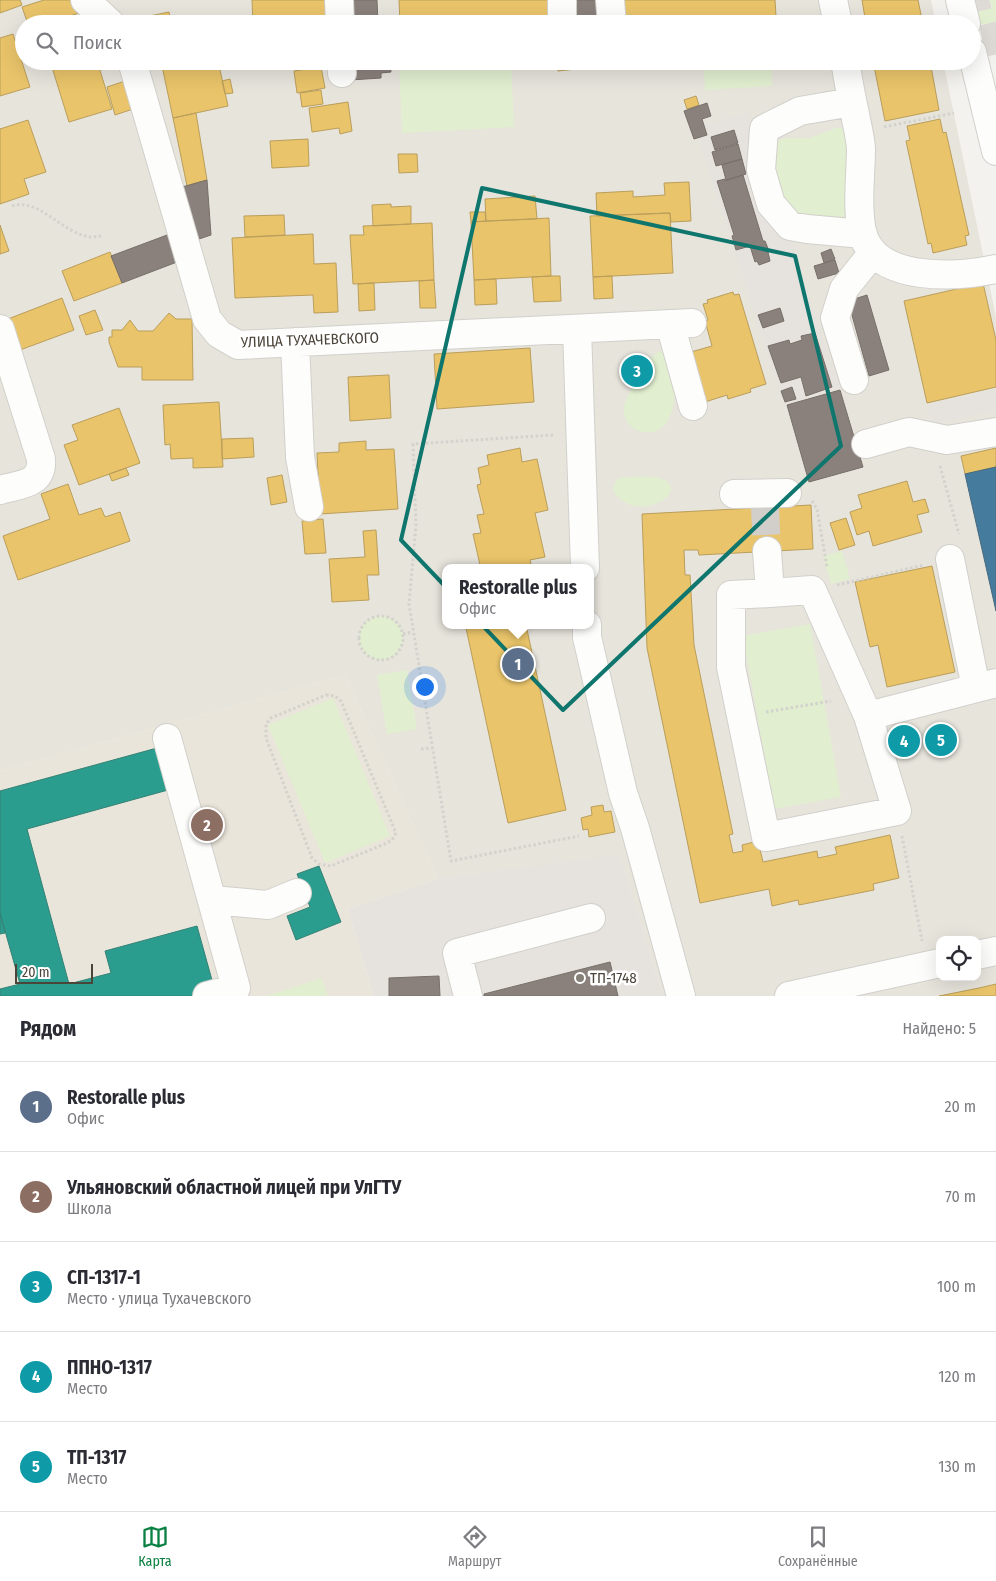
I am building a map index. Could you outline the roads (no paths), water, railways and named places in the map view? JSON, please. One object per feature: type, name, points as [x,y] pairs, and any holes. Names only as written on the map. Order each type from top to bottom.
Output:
[{"type":"street","points":[[84,0],[101,15]]},
{"type":"street","points":[[339,0],[340,15]]},
{"type":"street","points":[[562,0],[562,15]]},
{"type":"street","points":[[610,0],[611,15]]},
{"type":"street","points":[[834,0],[836,15]]},
{"type":"street","points":[[960,0],[964,15]]},
{"type":"street","name":"УЛИЦА ТУХАЧЕВСКОГО","points":[[135,70],[207,319],[220,334],[238,345],[681,324],[693,406]]},
{"type":"street","points":[[847,70],[861,145],[860,212],[868,244],[844,289],[835,318],[854,380]]},
{"type":"street","points":[[976,70],[996,151]]},
{"type":"street","points":[[852,102],[800,111],[764,129],[761,170],[771,204],[790,226],[868,244],[891,266],[921,273],[948,275],[996,269]]},
{"type":"street","points":[[0,329],[41,458],[42,468],[33,480],[0,490]]},
{"type":"street","points":[[577,329],[585,564]]},
{"type":"street","points":[[295,342],[300,457],[309,507]]},
{"type":"street","points":[[866,444],[909,432],[947,440],[996,432]]},
{"type":"street","points":[[734,494],[772,498]]},
{"type":"street","points":[[768,551],[770,593]]},
{"type":"street","points":[[863,706],[990,691],[950,560]]},
{"type":"street","points":[[821,588],[863,706],[897,812],[766,837],[731,667],[731,595],[770,593],[821,588]]},
{"type":"street","points":[[587,629],[587,637],[623,793],[635,828],[681,996]]},
{"type":"street","points":[[167,738],[236,988],[207,996]]},
{"type":"street","points":[[212,900],[268,905],[297,893]]},
{"type":"street","points":[[468,996],[456,953],[591,918]]},
{"type":"street","points":[[981,954],[996,951]]},
{"type":"street","points":[[789,996],[933,965]]},
{"type":"tunnel","points":[[765,507],[767,551]]},
{"type":"place","name":"СП-1317-1","points":[[637,371]]},
{"type":"place","name":"Restoralle plus","points":[[518,664]]},
{"type":"place","name":"ТП-1317","points":[[941,740]]},
{"type":"place","name":"ППНО-1317","points":[[904,741]]},
{"type":"place","name":"Ульяновский областной лицей при УлГТУ","points":[[207,825]]},
{"type":"place","name":"ТП-1748","points":[[580,978]]}]
